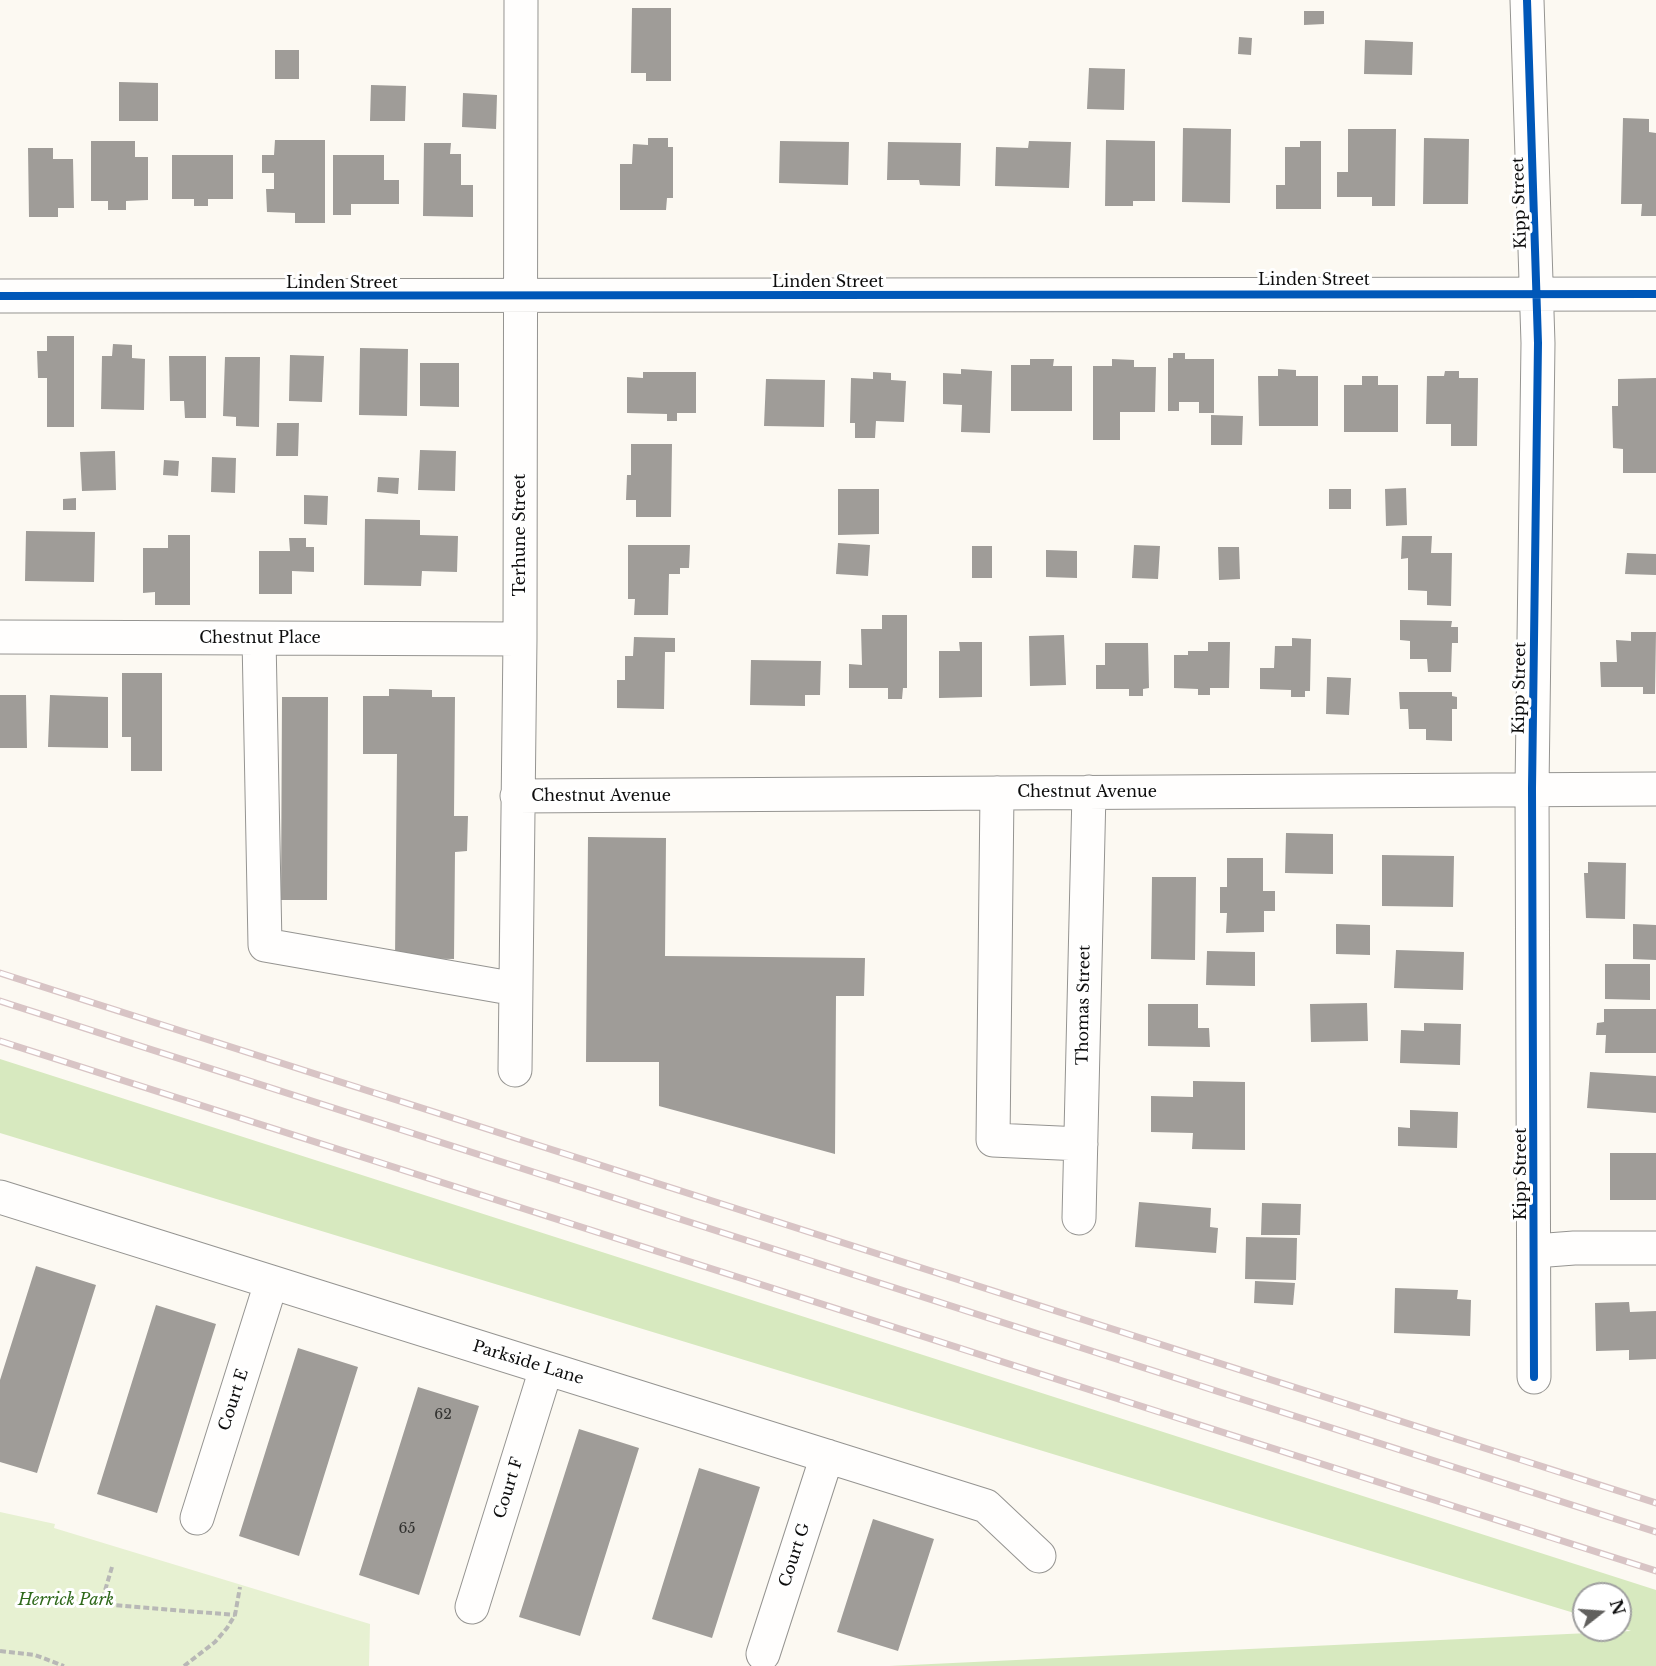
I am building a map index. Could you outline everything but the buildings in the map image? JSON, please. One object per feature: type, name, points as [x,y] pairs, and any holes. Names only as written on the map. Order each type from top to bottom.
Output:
[{"type":"street","name":"Terhune Street","points":[[514,1070],[520,639],[521,0]]},
{"type":"street","name":"Kipp Street","points":[[1527,0],[1536,293],[1532,788],[1534,1377]]},
{"type":"street","name":"Linden Street","points":[[0,296],[1656,294]]},
{"type":"street","name":"Chestnut Place","points":[[0,637],[520,639]]},
{"type":"street","points":[[259,638],[266,945],[516,989]]},
{"type":"street","name":"Chestnut Avenue","points":[[517,796],[1656,789]]},
{"type":"street","name":"Thomas Street","points":[[1079,1218],[1089,792]]},
{"type":"street","points":[[997,793],[993,1140],[1081,1144]]},
{"type":"street","name":"Parkside Lane","points":[[0,1197],[986,1506],[1039,1556]]},
{"type":"street","points":[[1535,1251],[1574,1248],[1656,1248]]},
{"type":"street","name":"Court E","points":[[196,1518],[271,1282]]},
{"type":"street","name":"Court F","points":[[472,1607],[546,1369]]},
{"type":"street","name":"Court G","points":[[763,1654],[826,1456]]},
{"type":"path","points":[[112,1567],[101,1604],[235,1615]]},
{"type":"path","points":[[184,1666],[215,1642],[235,1615],[240,1587]]},
{"type":"path","points":[[0,1651],[35,1655],[64,1666]]},
{"type":"green space","points":[[0,1059],[1631,1582],[1572,1582],[1572,1612],[0,1133]]},
{"type":"green space","name":"Herrick Park","points":[[0,1512],[55,1524],[54,1528],[370,1624],[369,1666],[0,1666]]},
{"type":"green space","points":[[1632,1582],[1656,1590],[1656,1666],[889,1666],[1572,1634],[1572,1642],[1632,1642]]},
{"type":"railway","points":[[0,973],[1656,1503]]},
{"type":"railway","points":[[0,1001],[1656,1532]]},
{"type":"railway","points":[[0,1041],[1656,1571]]},
{"type":"cycle path","points":[[1527,0],[1538,343],[1532,788],[1534,1377]]},
{"type":"cycle path","points":[[0,296],[1656,294]]}]
